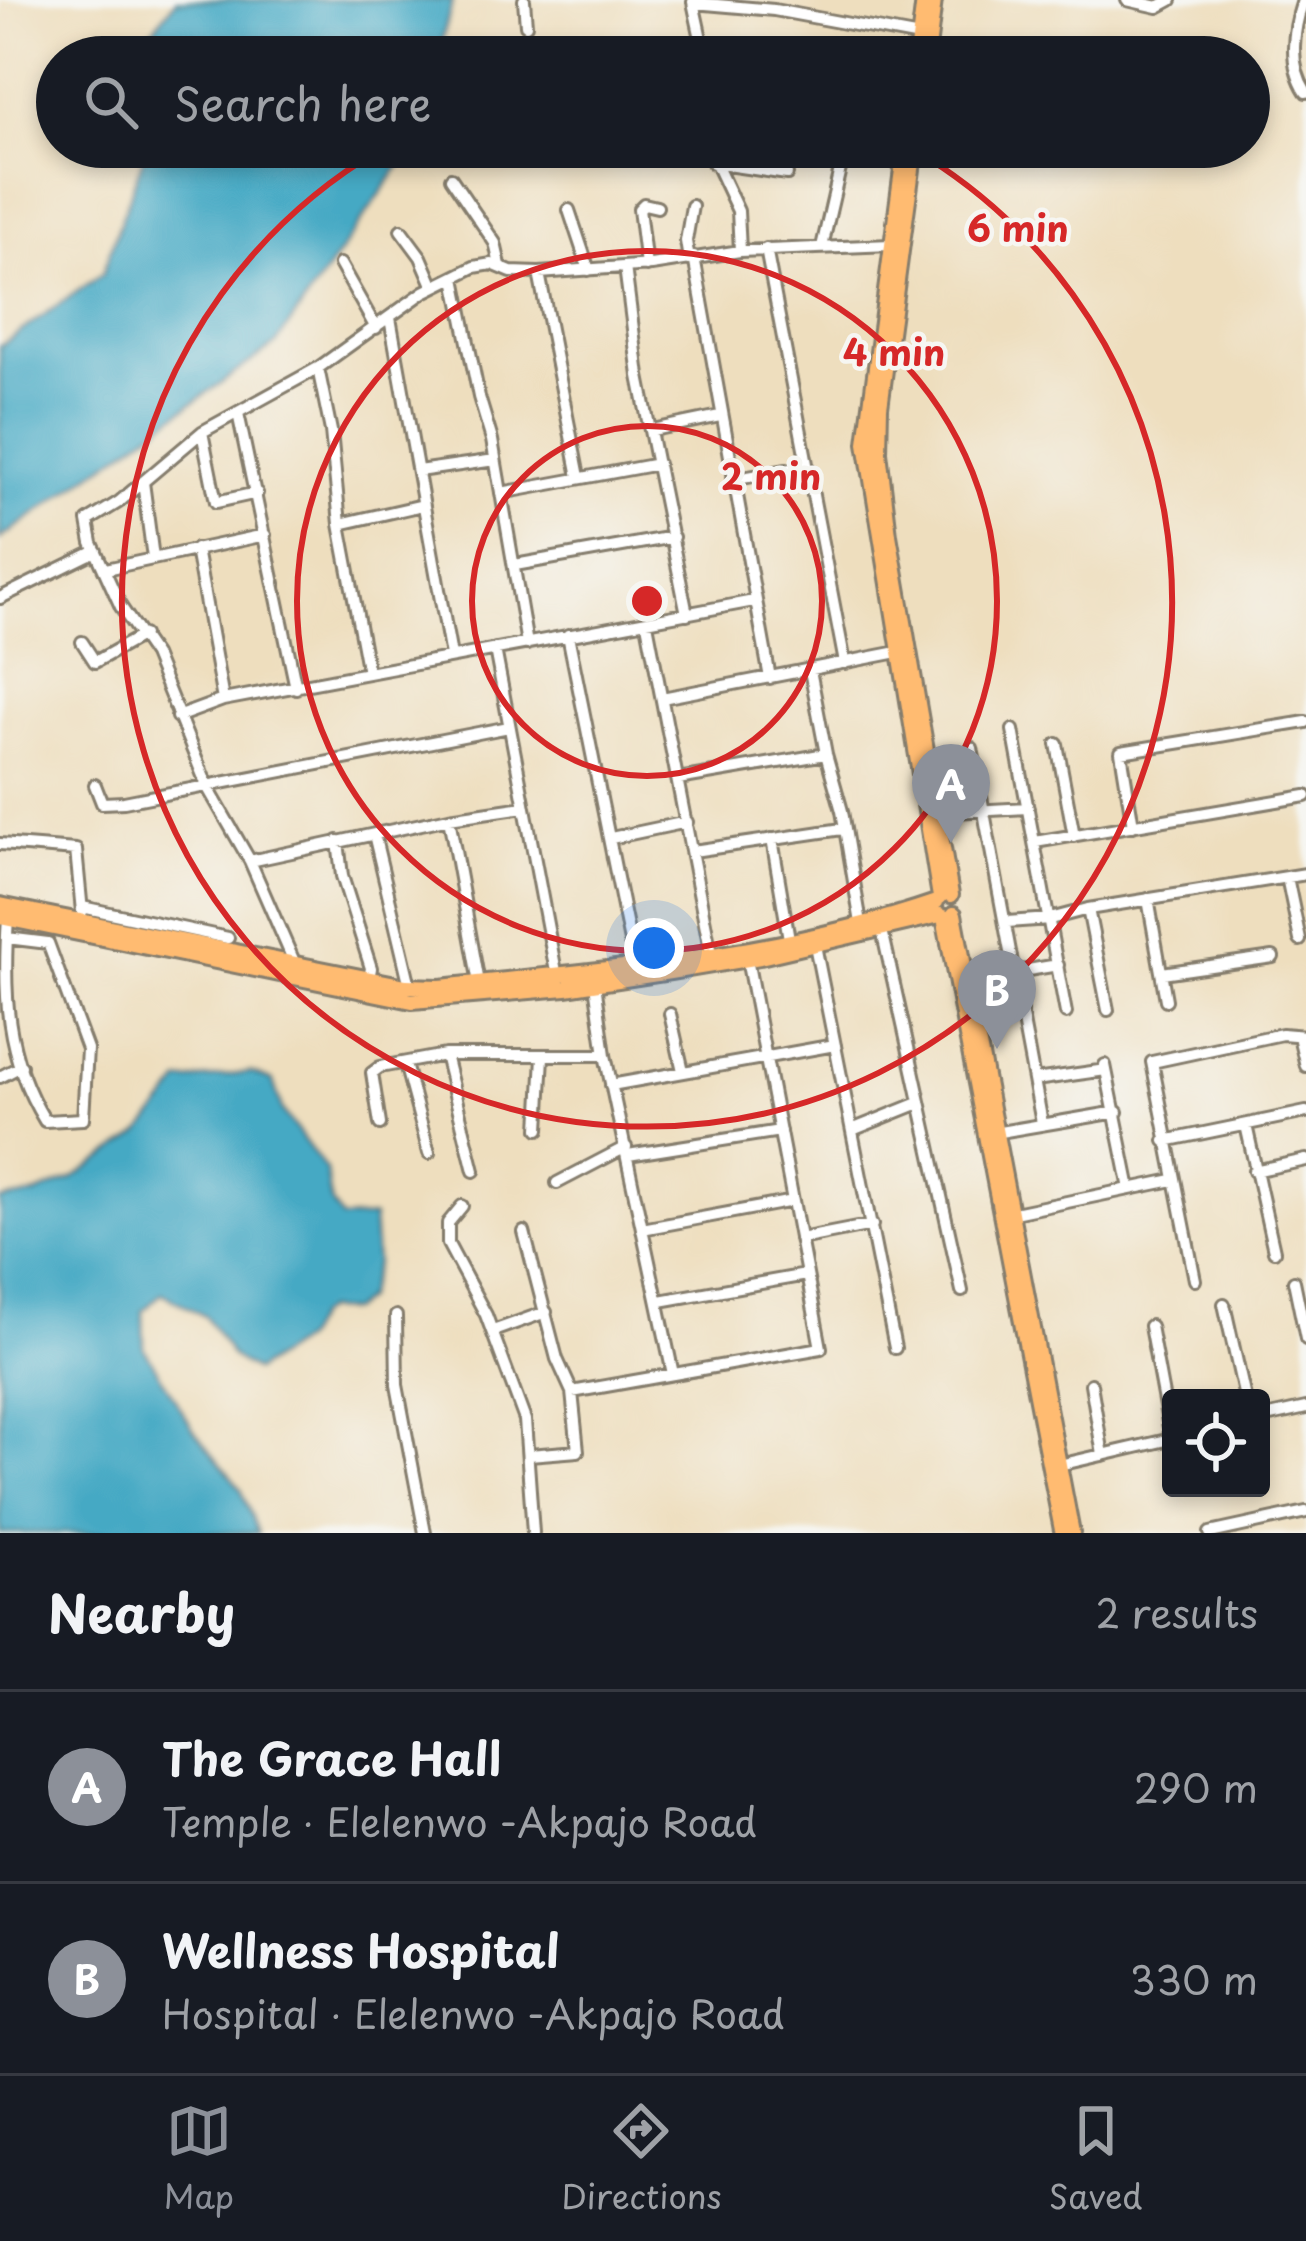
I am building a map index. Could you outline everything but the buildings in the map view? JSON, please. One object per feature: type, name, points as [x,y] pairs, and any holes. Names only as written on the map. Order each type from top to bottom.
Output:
[{"type":"main road","points":[[920,36],[925,0]]},
{"type":"main road","points":[[930,36],[934,0]]},
{"type":"main road","points":[[902,168],[866,443],[936,877],[994,1133],[1072,1533]]},
{"type":"main road","points":[[912,168],[880,407],[879,452],[935,813],[947,938],[1063,1533]]},
{"type":"main road","points":[[914,916],[936,877]]},
{"type":"main road","points":[[3,913],[412,1000],[595,984],[747,959],[882,930],[944,907]]},
{"type":"main road","points":[[3,913],[82,914],[410,986],[635,967],[914,916],[947,938]]},
{"type":"street","points":[[524,0],[526,25]]},
{"type":"street","points":[[1127,0],[1158,7],[1171,0]]},
{"type":"street","points":[[1304,0],[1293,56],[1306,92]]},
{"type":"street","points":[[700,36],[693,2],[774,10],[915,36]]},
{"type":"street","points":[[715,168],[738,211],[740,251]]},
{"type":"street","points":[[743,168],[788,174]]},
{"type":"street","points":[[822,247],[840,168]]},
{"type":"street","points":[[451,178],[495,243],[500,265]]},
{"type":"street","points":[[646,266],[639,209],[644,204],[657,207]]},
{"type":"street","points":[[692,206],[686,241],[770,678]]},
{"type":"street","points":[[569,210],[589,270]]},
{"type":"street","points":[[400,230],[421,257],[434,287]]},
{"type":"street","points":[[295,964],[250,861],[208,788],[165,678],[143,635],[121,607],[87,532],[88,521],[202,432],[319,368],[434,287],[483,264],[539,273],[646,266],[740,251],[891,244]]},
{"type":"street","points":[[766,250],[845,664]]},
{"type":"street","points":[[340,264],[376,328]]},
{"type":"street","points":[[625,267],[639,376],[687,614]]},
{"type":"street","points":[[539,273],[579,477]]},
{"type":"street","points":[[455,278],[495,460],[527,644]]},
{"type":"street","points":[[390,318],[451,656]]},
{"type":"street","points":[[319,368],[340,524],[368,673]]},
{"type":"street","points":[[238,413],[296,688]]},
{"type":"street","points":[[652,430],[720,416]]},
{"type":"street","points":[[202,432],[216,502],[256,493]]},
{"type":"street","points":[[418,471],[495,460]]},
{"type":"street","points":[[501,493],[658,464]]},
{"type":"street","points":[[732,480],[807,466]]},
{"type":"street","points":[[143,482],[153,558]]},
{"type":"street","points":[[340,524],[423,505]]},
{"type":"street","points":[[106,569],[265,535]]},
{"type":"street","points":[[514,565],[673,537]]},
{"type":"street","points":[[196,549],[223,700]]},
{"type":"street","points":[[0,598],[96,551]]},
{"type":"street","points":[[177,717],[223,700],[754,601]]},
{"type":"street","points":[[647,623],[711,954]]},
{"type":"street","points":[[82,642],[95,662],[143,635]]},
{"type":"street","points":[[568,635],[635,967]]},
{"type":"street","points":[[495,649],[557,977]]},
{"type":"street","points":[[662,698],[898,652]]},
{"type":"street","points":[[811,670],[861,923]]},
{"type":"street","points":[[1133,826],[1121,752],[1306,722]]},
{"type":"street","points":[[95,785],[102,802],[208,788],[508,727]]},
{"type":"street","points":[[1013,730],[1066,1013]]},
{"type":"street","points":[[1057,744],[1074,836]]},
{"type":"street","points":[[972,748],[1042,1123]]},
{"type":"street","points":[[678,779],[826,754]]},
{"type":"street","points":[[1035,842],[1306,796]]},
{"type":"street","points":[[250,861],[449,818],[524,807]]},
{"type":"street","points":[[935,813],[1028,808]]},
{"type":"street","points":[[449,818],[479,983]]},
{"type":"street","points":[[611,838],[687,822]]},
{"type":"street","points":[[693,851],[842,829]]},
{"type":"street","points":[[374,834],[410,986]]},
{"type":"street","points":[[772,839],[789,939]]},
{"type":"street","points":[[338,841],[342,877],[371,968],[369,979]]},
{"type":"street","points":[[0,844],[73,848],[82,914],[228,938]]},
{"type":"street","points":[[1007,922],[1050,919],[1306,874]]},
{"type":"street","points":[[1287,877],[1300,940]]},
{"type":"street","points":[[1148,899],[1166,1000]]},
{"type":"street","points":[[1088,909],[1108,1010]]},
{"type":"street","points":[[3,913],[7,938],[4,998],[21,1066],[45,1121],[83,1119],[87,1049],[48,943],[7,938]]},
{"type":"street","points":[[882,930],[962,1291]]},
{"type":"street","points":[[815,945],[896,1348]]},
{"type":"street","points":[[1162,973],[1274,957]]},
{"type":"street","points":[[572,1392],[821,1348],[747,959]]},
{"type":"street","points":[[1016,972],[1058,964]]},
{"type":"street","points":[[595,984],[611,1085],[673,1374]]},
{"type":"street","points":[[670,1014],[683,1071]]},
{"type":"street","points":[[1195,1280],[1152,1062],[1282,1034],[1303,1036],[1306,1066]]},
{"type":"street","points":[[611,1085],[835,1045]]},
{"type":"street","points":[[380,1124],[372,1073],[380,1067],[445,1055],[605,1054]]},
{"type":"street","points":[[445,1055],[474,1172]]},
{"type":"street","points":[[539,1129],[543,1056]]},
{"type":"street","points":[[405,1064],[429,1153]]},
{"type":"street","points":[[0,1077],[21,1066]]},
{"type":"street","points":[[1035,1080],[1106,1068],[1130,1189]]},
{"type":"street","points":[[852,1130],[919,1103]]},
{"type":"street","points":[[994,1133],[1117,1112]]},
{"type":"street","points":[[1165,1141],[1306,1112]]},
{"type":"street","points":[[1246,1125],[1274,1251]]},
{"type":"street","points":[[557,1183],[627,1151],[780,1131]]},
{"type":"street","points":[[1254,1172],[1306,1160]]},
{"type":"street","points":[[1009,1214],[1173,1180]]},
{"type":"street","points":[[642,1229],[793,1202]]},
{"type":"street","points":[[462,1205],[448,1223],[448,1244],[493,1330],[525,1420],[532,1533]]},
{"type":"street","points":[[800,1239],[872,1225]]},
{"type":"street","points":[[524,1232],[557,1359],[572,1392],[578,1450],[529,1455]]},
{"type":"street","points":[[660,1301],[806,1275]]},
{"type":"street","points":[[1294,1281],[1306,1339]]},
{"type":"street","points":[[1225,1304],[1242,1389]]},
{"type":"street","points":[[493,1330],[546,1312]]},
{"type":"street","points":[[396,1316],[397,1385],[425,1533]]},
{"type":"street","points":[[1059,1465],[1171,1438],[1150,1326]]},
{"type":"street","points":[[1091,1384],[1103,1454]]},
{"type":"street","points":[[1270,1416],[1306,1408]]},
{"type":"street","points":[[1210,1533],[1306,1512]]},
{"type":"water","points":[[176,0],[453,0],[443,36],[150,33]]},
{"type":"water","points":[[140,168],[398,168],[276,344],[0,539],[0,346],[102,274]]},
{"type":"water","points":[[250,1072],[273,1081],[282,1110],[326,1170],[331,1202],[342,1219],[373,1217],[376,1263],[365,1299],[350,1311],[324,1310],[302,1340],[255,1371],[232,1357],[206,1317],[162,1293],[143,1311],[144,1348],[195,1432],[241,1489],[258,1533],[0,1533],[0,1200],[33,1195],[72,1179],[141,1133],[181,1082]]},
{"type":"place","name":"The Grace Hall","points":[[951,843]]},
{"type":"place","name":"Wellness Hospital","points":[[997,1049]]}]
